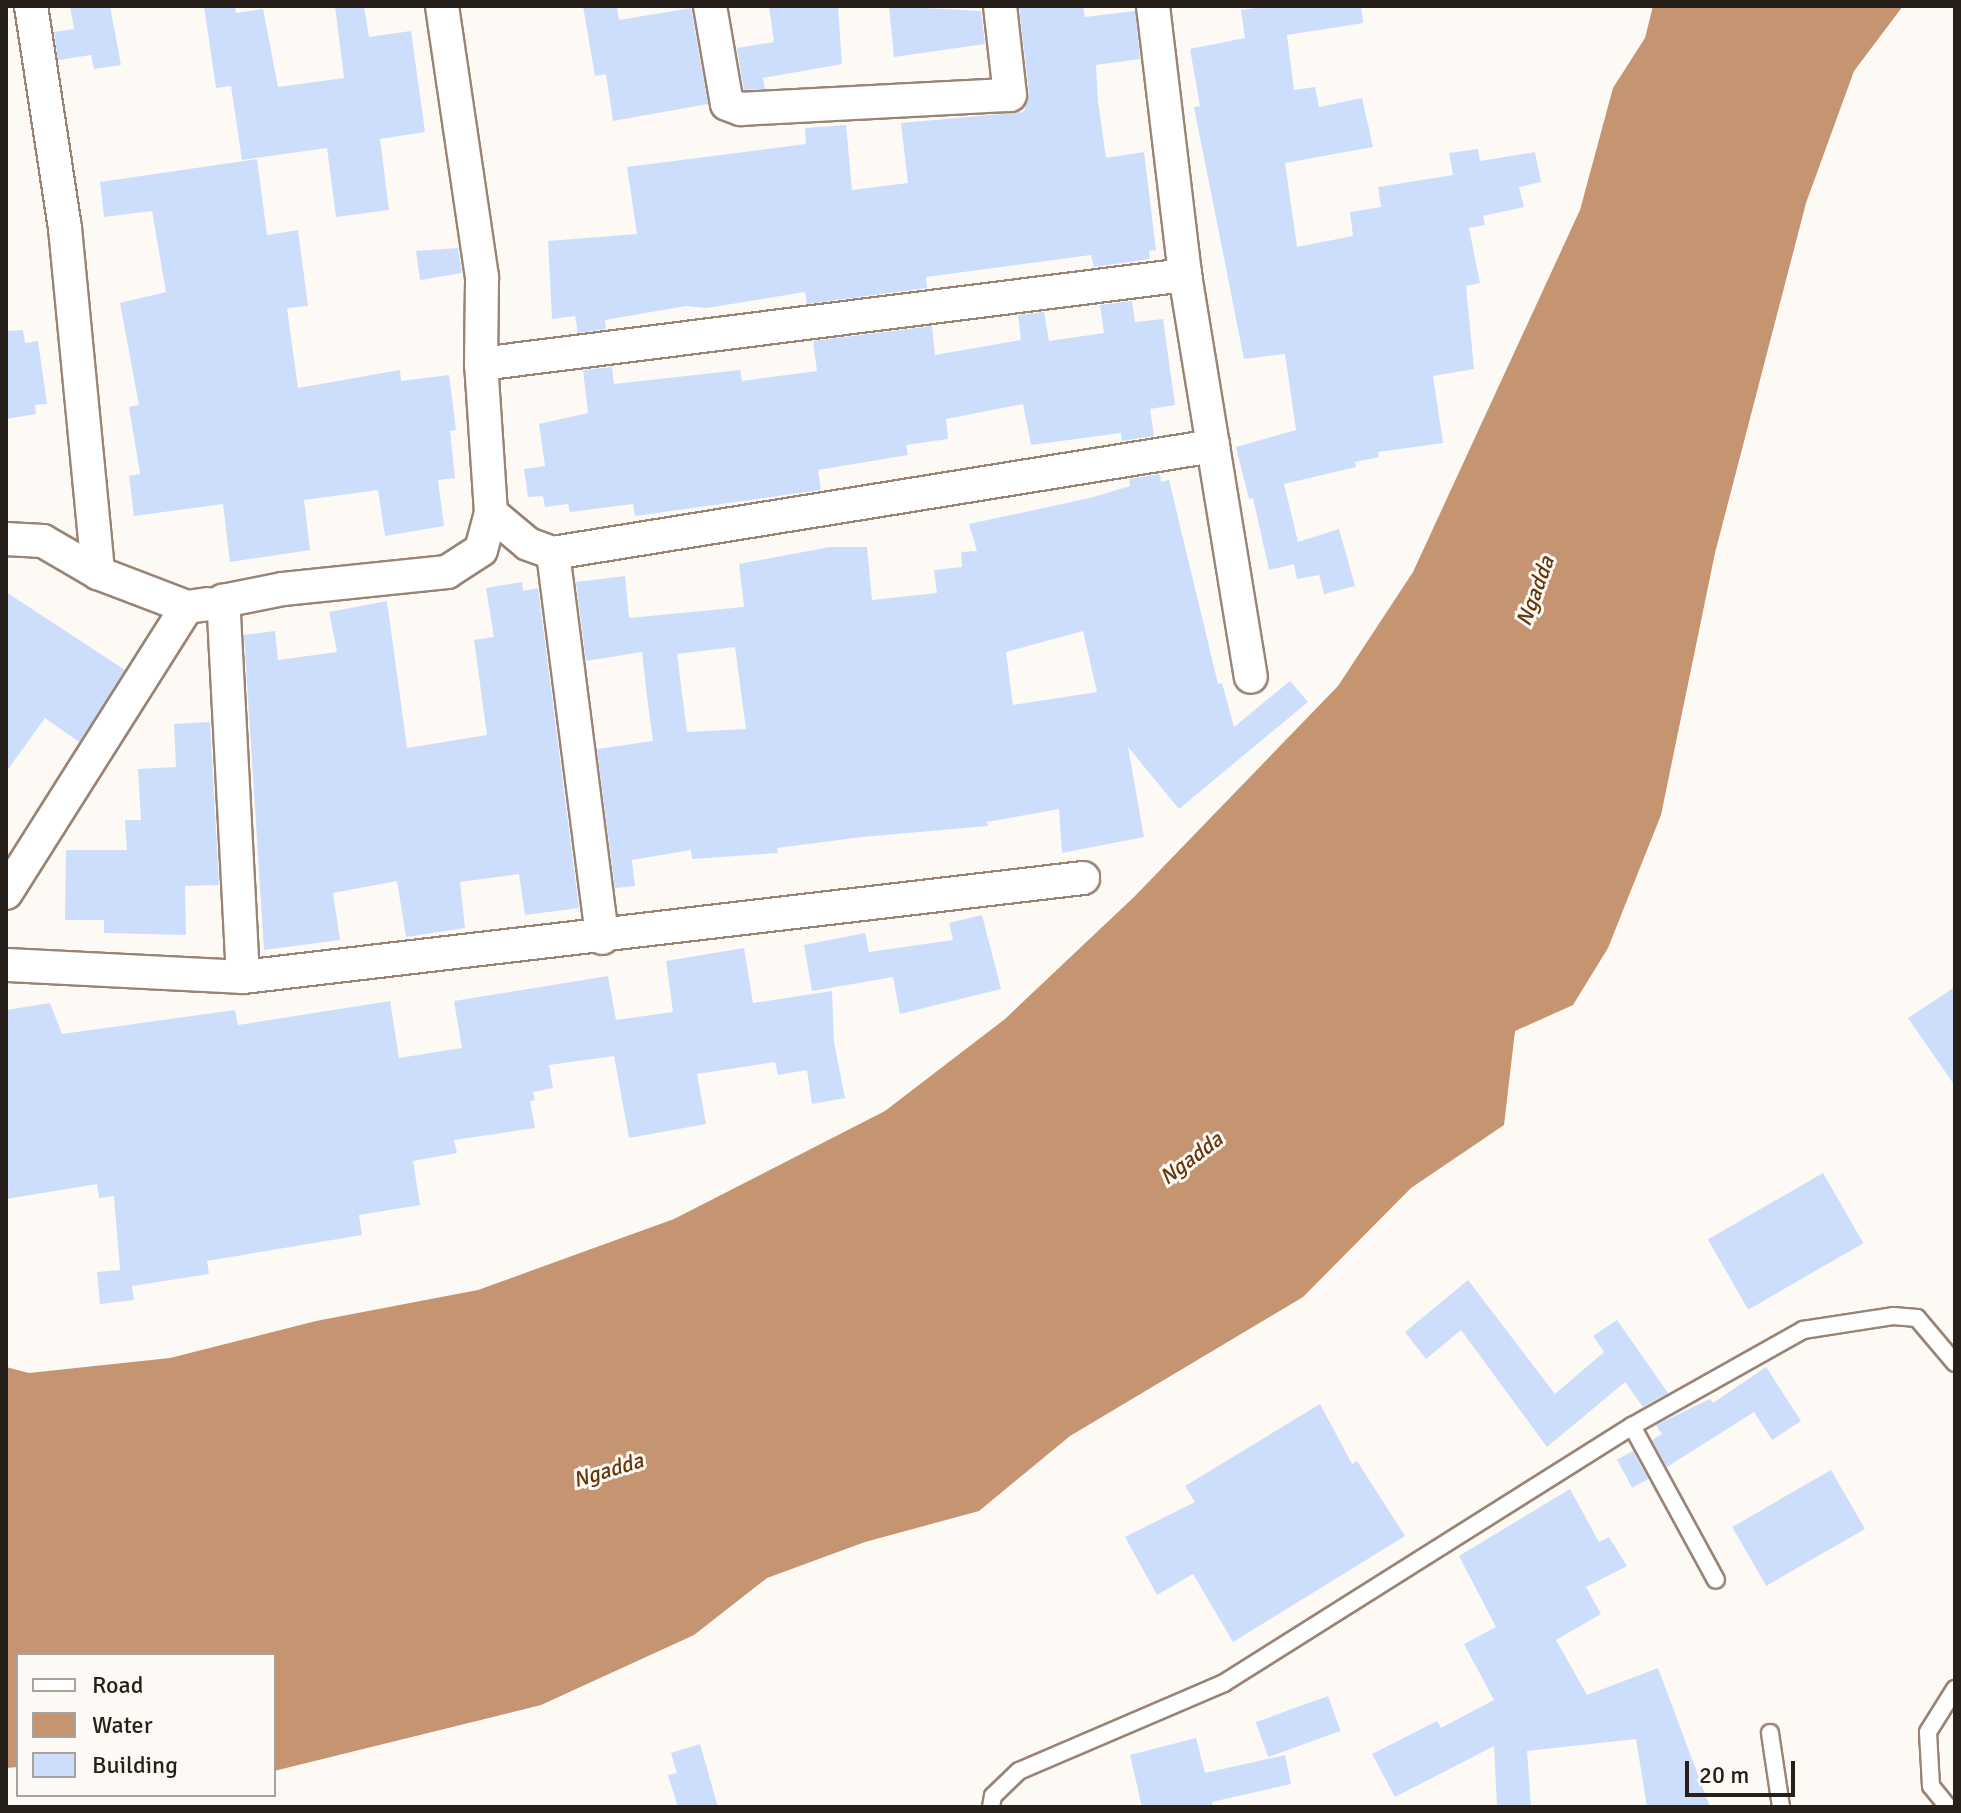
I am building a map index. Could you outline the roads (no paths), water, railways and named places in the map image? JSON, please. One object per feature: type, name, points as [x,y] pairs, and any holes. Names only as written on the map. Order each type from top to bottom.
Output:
[{"type":"street","points":[[31,6],[65,228],[98,573]]},
{"type":"street","points":[[6,539],[43,541],[98,573],[187,607],[283,589],[447,572],[481,550],[491,513],[481,364],[482,277],[442,6]]},
{"type":"street","points":[[710,6],[727,104],[741,109],[1010,95],[1000,6]]},
{"type":"street","points":[[1153,6],[1185,275],[1251,677]]},
{"type":"street","points":[[481,364],[1185,275]]},
{"type":"street","points":[[491,513],[528,544],[553,553],[1213,446]]},
{"type":"street","points":[[553,553],[602,938]]},
{"type":"street","points":[[223,601],[243,977]]},
{"type":"street","points":[[6,893],[187,607]]},
{"type":"street","points":[[6,965],[243,977],[602,938],[1083,878]]},
{"type":"lane","points":[[991,1807],[993,1796],[1019,1771],[1224,1683],[1632,1426],[1803,1330],[1893,1316],[1917,1318],[1955,1363]]},
{"type":"lane","points":[[1632,1426],[1716,1580]]},
{"type":"lane","points":[[1948,1807],[1931,1786],[1928,1732],[1955,1689]]},
{"type":"lane","points":[[1770,1733],[1781,1807]]},
{"type":"water","name":"Ngadda","points":[[1653,6],[1903,6],[1854,71],[1806,203],[1715,553],[1661,815],[1608,948],[1573,1005],[1515,1031],[1504,1125],[1411,1188],[1303,1297],[1070,1436],[979,1511],[865,1542],[767,1578],[694,1635],[541,1705],[276,1771],[276,1653],[16,1653],[16,1767],[6,1768],[6,1367],[29,1373],[170,1358],[316,1321],[478,1290],[674,1219],[885,1111],[1005,1019],[1135,896],[1338,686],[1413,572],[1580,210],[1613,88],[1645,38]]}]
